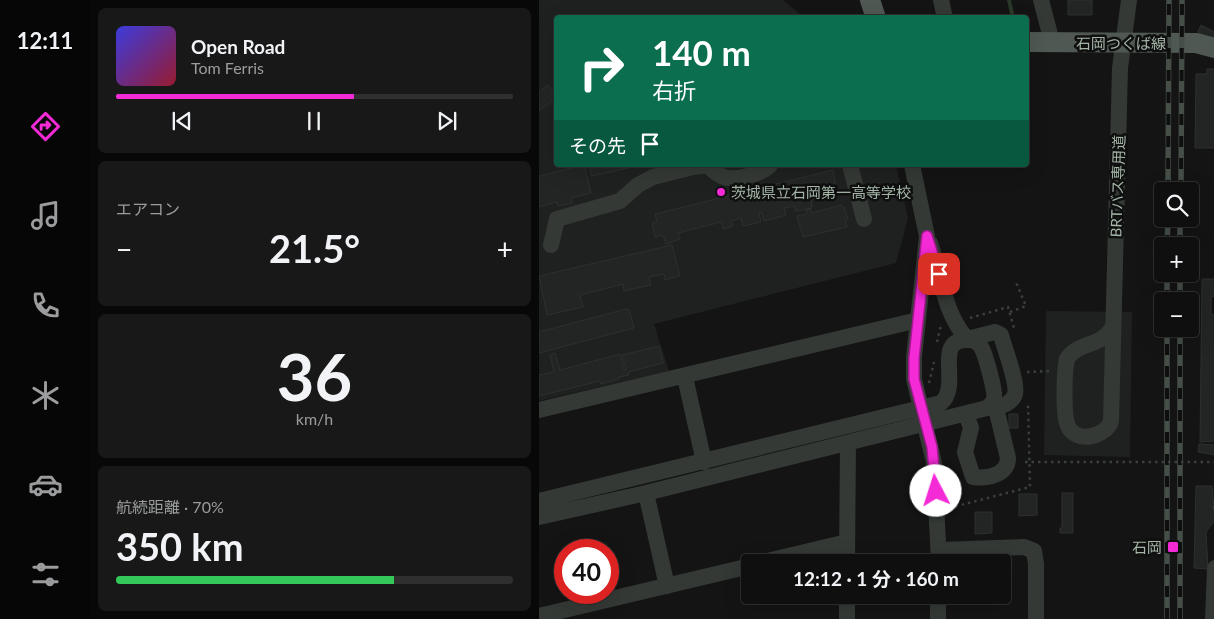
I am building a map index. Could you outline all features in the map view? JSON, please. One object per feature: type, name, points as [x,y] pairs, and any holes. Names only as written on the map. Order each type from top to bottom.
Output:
[{"type":"main road","points":[[870,0],[875,15]]},
{"type":"main road","name":"石岡つくば線","points":[[1029,42],[1196,43],[1214,48]]},
{"type":"street","points":[[941,0],[944,15]]},
{"type":"street","points":[[1041,0],[1052,42]]},
{"type":"street","name":"BRTバス専用道","points":[[1065,370],[1068,427],[1078,435],[1100,435],[1109,428],[1111,421],[1120,68],[1129,0]]},
{"type":"street","points":[[551,245],[557,219],[620,201],[639,185],[653,177],[693,167]]},
{"type":"street","points":[[711,167],[717,174],[728,179],[756,174],[767,167]]},
{"type":"street","points":[[850,167],[863,219]]},
{"type":"street","points":[[912,167],[927,236],[952,320],[967,339],[975,341],[981,347],[1005,442],[1008,467],[1003,472],[979,478],[973,476],[970,472],[965,452],[971,428],[966,414]]},
{"type":"street","points":[[927,236],[914,379],[934,463],[939,554]]},
{"type":"street","points":[[539,410],[685,377],[918,320]]},
{"type":"street","points":[[1065,370],[1067,359],[1071,353],[1102,339],[1112,328]]},
{"type":"street","points":[[539,501],[704,462],[922,416],[966,414],[995,404],[1005,406],[1012,400],[1016,389],[1001,335],[995,332],[956,343],[949,352],[951,388],[949,396],[922,416],[848,443],[646,493],[539,517]]},
{"type":"street","points":[[685,377],[704,462]]},
{"type":"street","points":[[847,554],[848,443]]},
{"type":"street","points":[[646,493],[667,586]]},
{"type":"street","points":[[797,554],[847,542]]},
{"type":"street","points":[[960,554],[1024,548],[1034,551],[1036,564],[1036,619]]},
{"type":"street","points":[[539,616],[741,568]]},
{"type":"street","points":[[1214,568],[1214,601]]},
{"type":"street","points":[[847,604],[847,619]]},
{"type":"street","points":[[937,619],[938,604]]},
{"type":"path","points":[[1010,312],[1026,306],[1015,280]]},
{"type":"path","points":[[1027,372],[1065,370]]},
{"type":"path","points":[[937,511],[1030,487],[1031,462],[1028,435]]},
{"type":"path","points":[[1025,462],[1214,462]]},
{"type":"shaded area","name":"茨城県立石岡第一高等学校","points":[[539,0],[783,0],[801,15],[554,15],[554,167],[896,167],[908,218],[896,263],[654,324],[669,371],[539,401]]},
{"type":"shaded area","points":[[1046,311],[1132,312],[1130,457],[1044,455]]},
{"type":"building","points":[[1068,0],[1092,0],[1092,15],[1068,15]]},
{"type":"building","points":[[1201,25],[1215,32],[1215,40],[1198,32]]},
{"type":"building","points":[[1207,69],[1215,69],[1215,148],[1195,148],[1196,74],[1207,74]]},
{"type":"building","points":[[548,85],[554,93],[554,99],[539,111],[539,92]]},
{"type":"building","points":[[576,167],[584,167],[591,193],[571,198],[572,203],[558,206],[557,202],[539,207],[539,176]]},
{"type":"building","points":[[590,167],[633,167],[592,176]]},
{"type":"building","points":[[833,170],[837,194],[811,200],[812,208],[796,211],[795,206],[784,208],[786,215],[764,221],[762,213],[759,213],[761,222],[743,226],[741,218],[731,221],[733,226],[723,229],[721,222],[678,233],[680,239],[666,244],[663,235],[655,237],[652,223],[657,222],[655,214]]},
{"type":"building","points":[[841,205],[844,207],[848,219],[845,220],[847,227],[803,237],[797,216],[807,214],[806,210],[810,209],[812,213]]},
{"type":"building","points":[[672,245],[680,276],[665,280],[664,274],[649,277],[651,285],[624,291],[623,284],[580,295],[583,307],[547,315],[539,276]]},
{"type":"building","points":[[1202,279],[1215,279],[1215,296],[1211,297],[1211,315],[1215,315],[1215,441],[1200,442]]},
{"type":"building","points":[[626,309],[629,310],[634,328],[539,353],[539,332]]},
{"type":"building","points":[[659,346],[663,363],[628,372],[629,375],[601,384],[600,381],[539,396],[539,375],[554,372],[550,355],[555,353],[560,370],[620,354],[624,370],[626,370],[622,355]]},
{"type":"building","points":[[1009,414],[1018,414],[1018,428],[1009,428]]},
{"type":"building","points":[[1199,444],[1215,445],[1215,455],[1198,452]]},
{"type":"building","points":[[1196,486],[1212,486],[1215,520],[1206,532],[1208,569],[1194,568]]},
{"type":"building","points":[[1062,493],[1073,493],[1073,533],[1060,533],[1060,528],[1062,528]]},
{"type":"building","points":[[1019,494],[1037,494],[1037,515],[1019,516]]},
{"type":"building","points":[[975,512],[992,512],[992,533],[975,534]]},
{"type":"waterway","points":[[1009,0],[1012,15]]},
{"type":"railway","points":[[1168,182],[1169,0]]},
{"type":"railway","points":[[1181,182],[1182,0]]},
{"type":"railway","points":[[1167,237],[1168,227]]},
{"type":"railway","points":[[1180,227],[1180,237]]},
{"type":"railway","points":[[1167,282],[1167,292]]},
{"type":"railway","points":[[1180,282],[1180,292]]},
{"type":"railway","points":[[1167,337],[1167,619]]},
{"type":"railway","points":[[1180,337],[1180,619]]},
{"type":"place","name":"茨城県立石岡第一高等学校","points":[[721,192]]},
{"type":"place","name":"石岡","points":[[1173,547]]},
{"type":"route","points":[[936,491],[932,447],[920,408],[914,379],[914,358],[927,252],[927,236],[939,274]]}]
